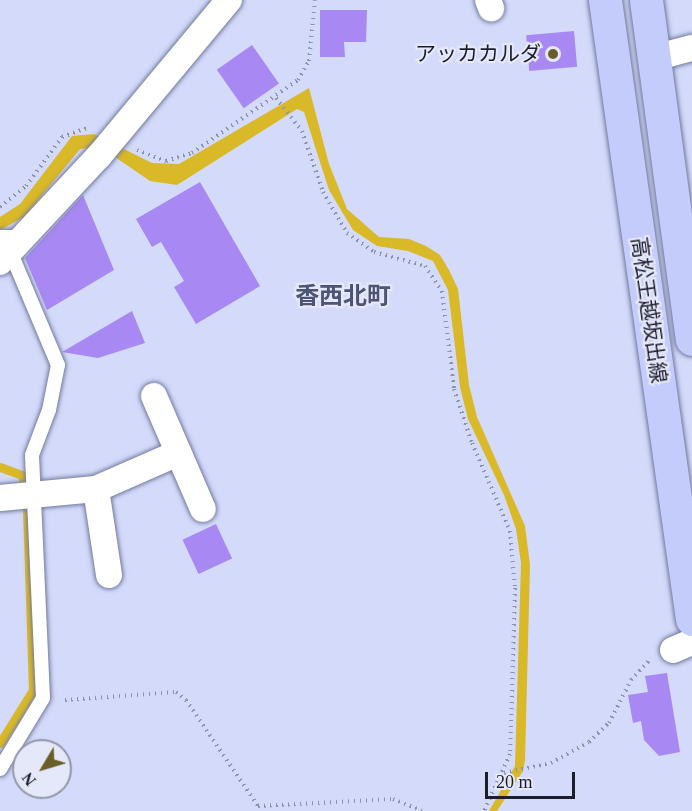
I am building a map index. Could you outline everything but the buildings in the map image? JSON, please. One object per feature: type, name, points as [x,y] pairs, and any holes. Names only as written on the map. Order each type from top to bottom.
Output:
[{"type":"main road","name":"高松王越坂出線","points":[[605,0],[692,619]]},
{"type":"main road","name":"高松王越坂出線","points":[[646,0],[692,339]]},
{"type":"street","points":[[9,247],[99,156],[229,0]]},
{"type":"street","points":[[654,58],[692,48]]},
{"type":"street","points":[[154,396],[203,509]]},
{"type":"street","points":[[0,498],[31,497],[96,489],[178,453]]},
{"type":"street","points":[[96,489],[109,575]]},
{"type":"lane","points":[[0,769],[43,698],[31,497],[32,454],[49,410],[58,364],[9,247]]},
{"type":"path","points":[[0,207],[26,186],[62,137],[72,130],[99,129],[152,159],[176,160],[276,98],[298,80],[309,61],[315,0]]},
{"type":"path","points":[[276,98],[302,131],[323,192],[347,233],[374,252],[425,266],[442,291],[454,389],[472,443],[510,531],[515,588],[510,753],[504,773],[484,811]]},
{"type":"path","points":[[504,773],[528,770],[570,754],[589,742],[609,723],[631,680],[642,668],[656,657],[683,646]]},
{"type":"path","points":[[43,698],[58,701],[176,692],[186,700],[258,806],[393,799],[422,811]]},
{"type":"shaded area","points":[[309,88],[329,164],[347,209],[379,237],[409,239],[426,246],[440,255],[449,270],[458,289],[469,385],[477,417],[525,526],[530,565],[525,760],[523,771],[497,811],[489,811],[515,766],[521,563],[516,529],[504,495],[468,419],[460,387],[448,290],[433,261],[408,251],[377,246],[353,230],[329,190],[304,112],[297,109],[177,185],[150,181],[115,157],[89,148],[80,149],[24,217],[0,230],[0,217],[20,204],[72,136],[94,134],[152,163],[179,164]]},
{"type":"waterway","points":[[0,467],[22,475],[25,487]]},
{"type":"waterway","points":[[0,743],[33,690],[27,508]]},
{"type":"place","name":"アッカカルダ","points":[[553,54]]},
{"type":"district","name":"香西北町","points":[[343,297]]}]
